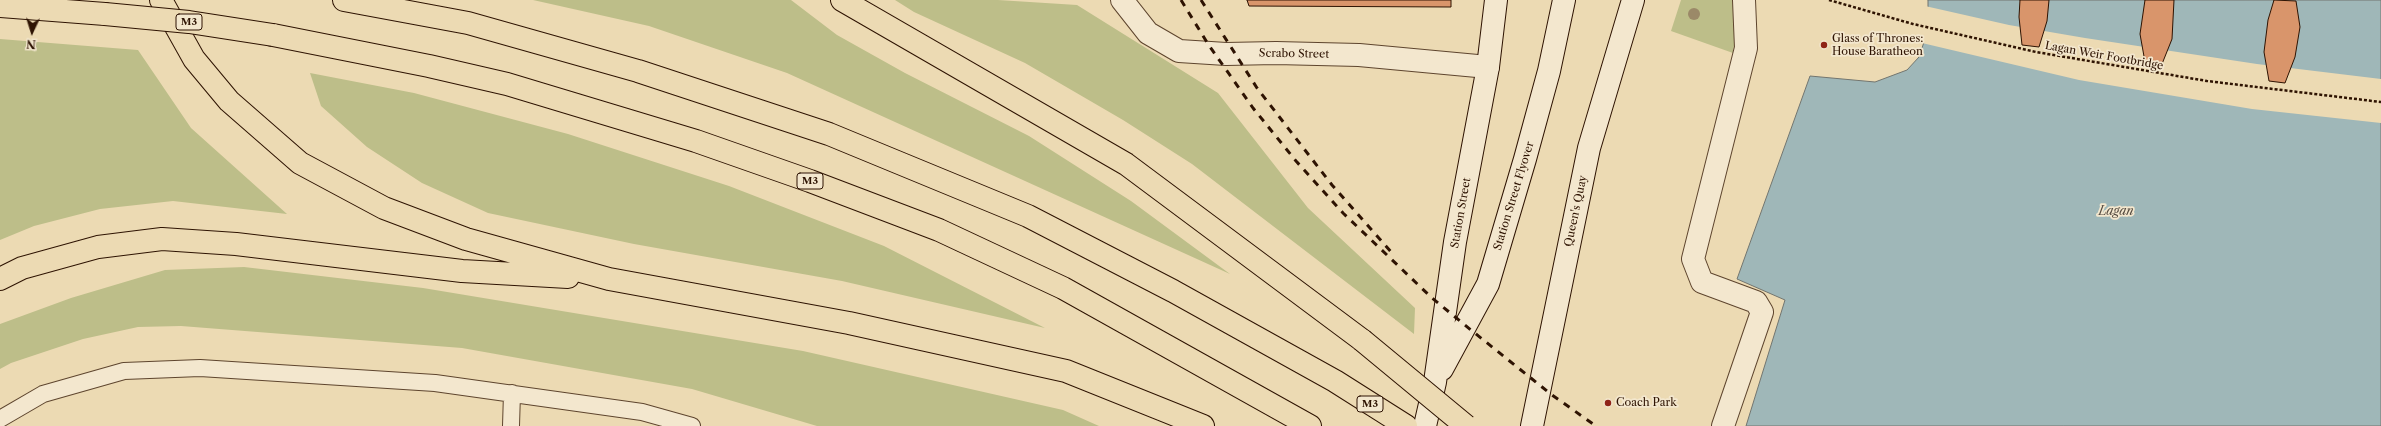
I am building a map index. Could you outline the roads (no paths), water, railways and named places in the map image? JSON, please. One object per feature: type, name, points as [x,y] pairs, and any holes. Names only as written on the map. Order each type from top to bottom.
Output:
[{"type":"highway","points":[[161,0],[194,59],[229,101],[300,163],[384,208],[466,239],[609,279],[849,323],[1066,371],[1203,426]]},
{"type":"highway","name":"M3","points":[[344,0],[468,23],[638,71],[829,134],[1028,216],[1173,290],[1335,381],[1406,426]]},
{"type":"highway","points":[[842,0],[1126,164],[1362,340],[1466,426]]},
{"type":"highway","name":"M3","points":[[0,6],[189,22],[273,35],[429,66],[507,84],[696,141],[917,221],[1063,288],[1310,426]]},
{"type":"highway","points":[[0,279],[22,268],[98,247],[162,239],[236,244],[462,271],[609,279]]},
{"type":"street","name":"Scrabo Street","points":[[1122,0],[1148,33],[1179,51],[1226,54],[1276,53],[1359,55],[1488,67]]},
{"type":"street","name":"Station Street","points":[[1425,426],[1435,382],[1455,242],[1488,67],[1496,0]]},
{"type":"street","name":"Station Street Flyover","points":[[1435,382],[1488,284],[1547,78],[1564,0]]},
{"type":"street","name":"Queen's Quay","points":[[1532,426],[1589,148],[1633,0]]},
{"type":"street","points":[[1723,426],[1762,312],[1756,302],[1702,282],[1693,259],[1746,48],[1744,0]]},
{"type":"lane","points":[[0,419],[43,394],[124,371],[200,368],[435,383],[642,412],[692,426]]},
{"type":"lane","points":[[511,426],[512,393]]},
{"type":"water","name":"Lagan","points":[[1928,0],[2381,0],[2381,426],[1746,426],[1785,300],[1737,279],[1810,76],[1875,82],[1907,70],[1919,57],[1928,30]]},
{"type":"railway","points":[[1181,0],[1208,44],[1253,108],[1296,161],[1343,213],[1432,298],[1552,395],[1596,426]]},
{"type":"railway","points":[[1201,0],[1257,88],[1332,185],[1392,253]]},
{"type":"place","name":"Glass of Thrones: House Baratheon","points":[[1824,45]]},
{"type":"place","name":"Coach Park","points":[[1608,403]]}]
